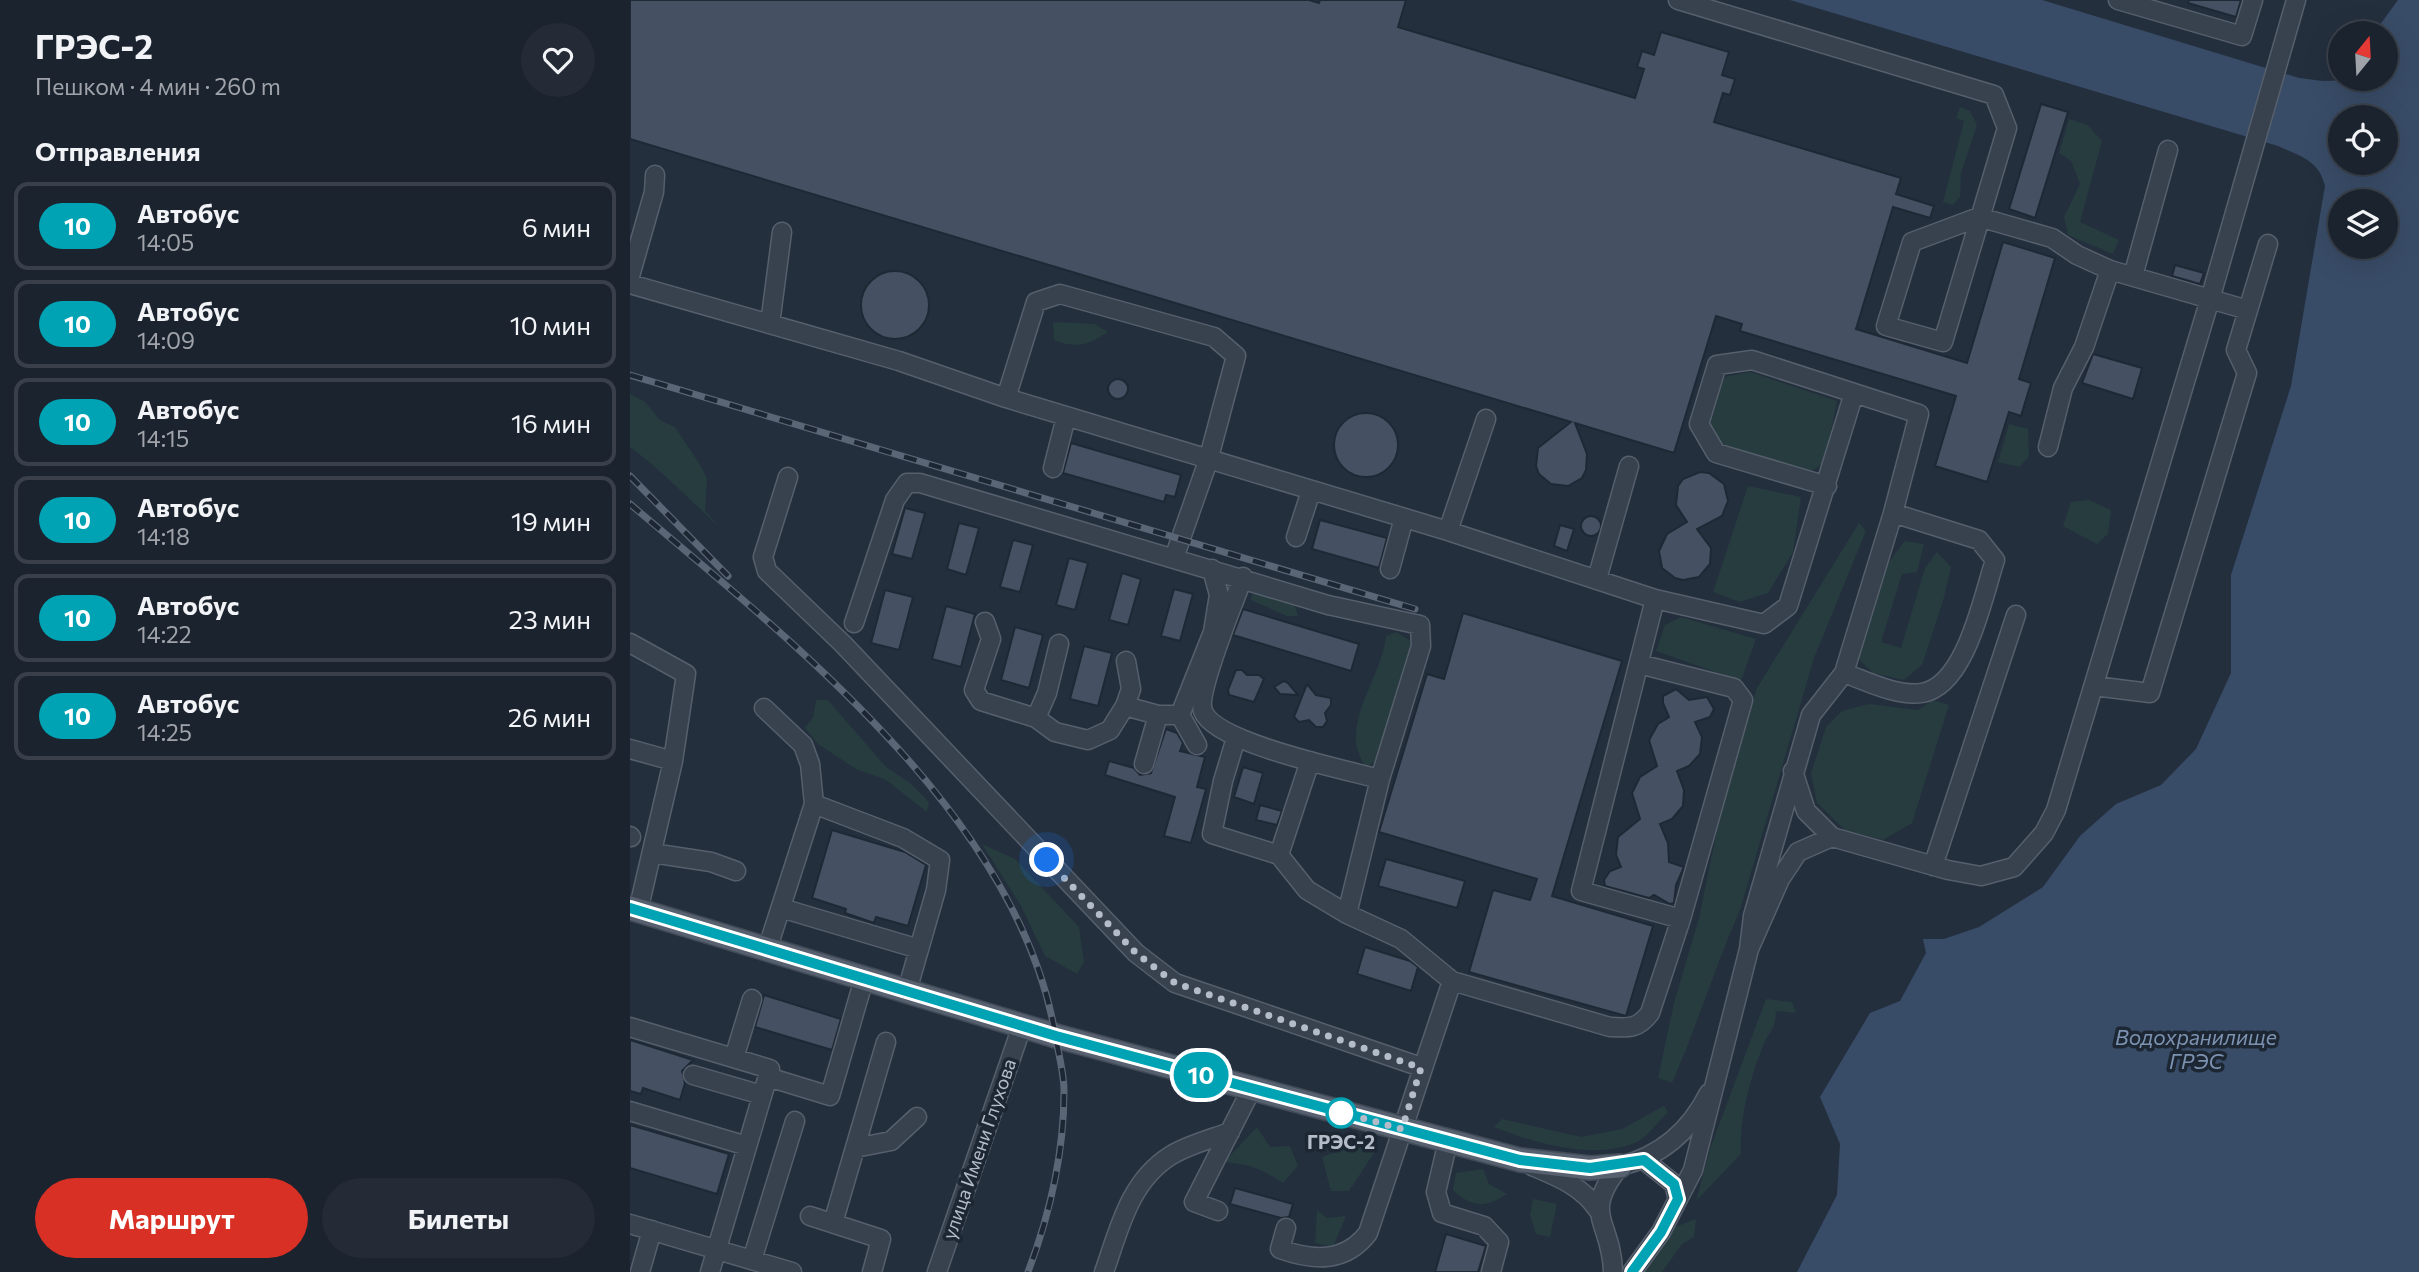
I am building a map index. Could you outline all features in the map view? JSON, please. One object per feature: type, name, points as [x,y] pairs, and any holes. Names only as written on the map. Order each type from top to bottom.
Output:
[{"type":"main road","points":[[634,909],[1022,1026],[1520,1160],[1590,1168],[1620,1166]]},
{"type":"street","points":[[1678,0],[1994,95],[2007,128],[1979,217],[1942,342],[1886,326],[1912,242],[1979,217],[2052,238],[2077,255],[2110,270],[2248,310]]},
{"type":"street","points":[[2118,0],[2158,5],[2242,36],[2253,0]]},
{"type":"street","points":[[1793,771],[1806,811],[1832,837],[1933,866],[1981,876],[2014,867],[2044,833],[2056,810],[2094,686],[2296,0]]},
{"type":"street","points":[[2133,276],[2168,150]]},
{"type":"street","points":[[630,276],[654,192],[655,175]]},
{"type":"street","points":[[770,324],[782,232]]},
{"type":"street","points":[[2094,686],[2150,692],[2246,373],[2236,350],[2268,244]]},
{"type":"street","points":[[2048,447],[2063,388],[2084,348],[2110,270]]},
{"type":"street","points":[[630,284],[899,361],[1066,417],[1448,531],[1655,599],[1764,624],[1788,606],[1854,393]]},
{"type":"street","points":[[1006,398],[1036,302],[1060,294],[1214,337],[1236,356],[1208,461],[1174,558]]},
{"type":"street","points":[[1632,1272],[1661,1232],[1693,1170],[1749,949],[1753,916],[1793,771],[1811,715],[1843,673],[1893,513],[1919,414],[1752,360],[1717,365],[1699,424],[1716,453],[1827,486]]},
{"type":"street","points":[[1053,468],[1066,417]]},
{"type":"street","points":[[1448,531],[1486,419]]},
{"type":"street","points":[[1597,579],[1629,466]]},
{"type":"street","points":[[788,477],[763,557],[766,571],[843,644],[1136,953],[1175,983],[1421,1068]]},
{"type":"street","points":[[853,623],[895,500],[907,483],[920,483],[1328,605],[1420,625],[1421,646],[1380,779],[1347,914]]},
{"type":"street","points":[[1296,537],[1311,491]]},
{"type":"street","points":[[1843,673],[1893,689],[1923,693],[1951,677],[1967,645],[1995,560],[1979,540],[1893,513]]},
{"type":"street","points":[[1390,569],[1404,518]]},
{"type":"street","points":[[1180,715],[1213,632],[1219,596],[1212,569]]},
{"type":"street","points":[[1243,578],[1204,688],[1202,710],[1213,726],[1237,738],[1380,779]]},
{"type":"street","points":[[1655,599],[1581,891],[1681,919]]},
{"type":"street","points":[[1933,866],[2016,615]]},
{"type":"street","points":[[985,622],[990,639],[975,690],[981,701],[1035,718],[1055,732],[1088,740],[1110,730],[1125,706],[1131,689],[1126,661]]},
{"type":"street","points":[[630,643],[686,674],[673,761],[652,853],[634,909]]},
{"type":"street","points":[[1035,718],[1047,693],[1059,644]]},
{"type":"street","points":[[1237,738],[1223,781],[1212,834],[1279,855],[1307,890],[1347,914],[1401,939],[1452,981],[1610,1027],[1629,1028],[1642,1024],[1650,1013],[1681,919],[1742,700],[1734,688],[1639,664]]},
{"type":"street","points":[[1125,706],[1158,715],[1180,715]]},
{"type":"street","points":[[764,708],[803,745],[810,764],[814,804],[767,950]]},
{"type":"street","points":[[1144,764],[1158,715]]},
{"type":"street","points":[[1180,715],[1197,745]]},
{"type":"street","points":[[630,749],[673,761]]},
{"type":"street","points":[[1279,855],[1310,761]]},
{"type":"street","points":[[814,804],[903,838],[940,860],[936,890],[907,991]]},
{"type":"street","points":[[1749,949],[1780,879],[1798,852],[1832,837]]},
{"type":"street","points":[[652,853],[711,862],[736,871]]},
{"type":"street","points":[[781,908],[919,948]]},
{"type":"street","points":[[768,1077],[830,1096],[864,979]]},
{"type":"street","points":[[1286,1228],[1280,1249],[1303,1257],[1325,1257],[1357,1247],[1368,1233],[1452,981]]},
{"type":"street","points":[[711,1080],[752,999]]},
{"type":"street","name":"улица Имени Глухова","points":[[937,1272],[1022,1026]]},
{"type":"street","points":[[630,1027],[771,1069],[710,1272]]},
{"type":"street","points":[[833,1223],[886,1042]]},
{"type":"street","points":[[1598,1210],[1601,1194],[1620,1166],[1644,1160],[1669,1145],[1687,1128],[1720,1071]]},
{"type":"street","points":[[693,1075],[762,1095]]},
{"type":"street","points":[[1218,1211],[1194,1202],[1252,1088]]},
{"type":"street","points":[[630,1111],[747,1146]]},
{"type":"street","points":[[855,1148],[891,1141],[917,1117]]},
{"type":"street","points":[[752,1260],[795,1121]]},
{"type":"street","points":[[1104,1272],[1125,1212],[1142,1181],[1170,1156],[1230,1132]]},
{"type":"street","points":[[1448,1141],[1436,1192],[1441,1213],[1484,1226],[1499,1242],[1491,1272]]},
{"type":"street","points":[[1520,1160],[1568,1182],[1589,1196],[1598,1210],[1613,1258],[1613,1272]]},
{"type":"street","points":[[1644,1160],[1674,1184],[1678,1199]]},
{"type":"street","points":[[810,1216],[881,1239],[872,1272]]},
{"type":"street","points":[[630,1224],[792,1272]]},
{"type":"street","points":[[640,1272],[652,1230]]},
{"type":"green space","points":[[1960,107],[1970,111],[1977,125],[1961,173],[1960,197],[1953,205],[1943,202],[1964,121],[1956,118]]},
{"type":"green space","points":[[2069,119],[2088,125],[2102,141],[2080,222],[2119,240],[2113,254],[2068,235],[2064,217],[2080,184],[2071,161],[2059,153]]},
{"type":"green space","points":[[1053,322],[1095,324],[1108,332],[1088,343],[1069,344],[1054,340]]},
{"type":"green space","points":[[1750,372],[1837,401],[1825,462],[1812,471],[1717,444],[1708,418],[1725,377]]},
{"type":"green space","points":[[630,394],[645,402],[660,420],[675,427],[707,478],[705,511],[721,528],[630,447]]},
{"type":"green space","points":[[2009,424],[2028,429],[2029,457],[2019,467],[1998,462]]},
{"type":"green space","points":[[1748,486],[1801,497],[1793,552],[1768,593],[1740,602],[1713,592]]},
{"type":"green space","points":[[2089,500],[2111,510],[2108,534],[2097,544],[2063,526],[2071,502]]},
{"type":"green space","points":[[1859,523],[1866,531],[1814,658],[1740,910],[1672,1083],[1658,1078],[1674,1003],[1699,918],[1723,801],[1757,688]]},
{"type":"green space","points":[[1905,541],[1924,544],[1917,572],[1902,574],[1881,642],[1901,648],[1925,568],[1937,552],[1951,567],[1922,665],[1904,680],[1873,673],[1855,655],[1879,581]]},
{"type":"green space","points":[[1264,593],[1294,604],[1298,616],[1287,616],[1251,600],[1252,594]]},
{"type":"green space","points":[[1681,617],[1756,639],[1741,681],[1656,651],[1665,625]]},
{"type":"green space","points":[[1396,632],[1411,641],[1412,650],[1377,760],[1365,768],[1356,745],[1359,715],[1379,663],[1386,636]]},
{"type":"green space","points":[[816,700],[828,700],[886,767],[910,783],[929,802],[927,812],[886,780],[856,769],[818,744],[805,728],[813,717]]},
{"type":"green space","points":[[1933,700],[1949,705],[1912,823],[1883,840],[1845,830],[1817,803],[1811,773],[1826,727],[1842,711],[1869,704],[1918,710]]},
{"type":"green space","points":[[982,844],[1015,859],[1079,927],[1084,962],[1077,974],[1045,956],[1021,906]]},
{"type":"green space","points":[[1766,999],[1792,1002],[1796,1013],[1776,1011],[1746,1099],[1741,1154],[1696,1201],[1710,1149]]},
{"type":"green space","points":[[1664,1106],[1668,1112],[1637,1142],[1602,1150],[1545,1144],[1494,1127],[1502,1119],[1581,1137],[1622,1129]]},
{"type":"green space","points":[[1257,1127],[1270,1147],[1290,1146],[1298,1166],[1283,1183],[1255,1168],[1224,1162]]},
{"type":"green space","points":[[1369,1139],[1376,1150],[1349,1191],[1331,1191],[1322,1157]]},
{"type":"green space","points":[[1483,1169],[1489,1184],[1507,1194],[1492,1202],[1479,1204],[1466,1200],[1453,1190],[1456,1173]]},
{"type":"green space","points":[[1533,1199],[1557,1204],[1550,1237],[1536,1234],[1530,1215]]},
{"type":"green space","points":[[1317,1210],[1327,1218],[1346,1216],[1333,1247],[1315,1243]]},
{"type":"green space","points":[[1696,1219],[1694,1237],[1682,1244],[1662,1272],[1645,1272],[1675,1227]]},
{"type":"water","name":"Водохранилище ГРЭС","points":[[1790,0],[2042,0],[2299,78],[2328,81],[2328,91],[2398,91],[2398,21],[2383,21],[2398,0],[2419,0],[2419,1272],[1797,1272],[1837,1195],[1840,1144],[1820,1097],[1870,1013],[1900,1001],[1926,953],[1923,939],[1944,939],[1979,927],[2043,887],[2080,836],[2116,804],[2161,785],[2196,749],[2231,673],[2231,575],[2291,386],[2325,186],[2318,170],[2301,156],[2278,146]]},
{"type":"building","points":[[630,0],[1309,0],[1319,3],[1320,0],[1406,0],[1398,27],[1635,98],[1644,69],[1637,67],[1642,51],[1654,55],[1661,32],[1729,52],[1722,75],[1735,79],[1730,95],[1723,93],[1714,122],[1901,178],[1896,194],[1934,206],[1930,218],[1893,207],[1856,329],[1967,363],[2003,242],[2055,258],[2019,379],[2031,383],[2021,416],[2009,412],[1987,482],[1935,466],[1956,396],[1740,331],[1742,324],[1716,316],[1674,453],[1575,423],[1587,454],[1586,470],[1582,478],[1568,486],[1551,484],[1539,474],[1536,466],[1538,448],[1571,422],[630,139]]},
{"type":"building","points":[[2189,0],[2241,0],[2236,17],[2188,3]]},
{"type":"building","points":[[2041,104],[2068,112],[2035,218],[2009,209]]},
{"type":"building","points":[[2175,265],[2204,273],[2200,284],[2172,276]]},
{"type":"building","points":[[895,271],[908,274],[919,281],[926,292],[929,305],[926,318],[919,329],[908,336],[895,339],[882,336],[871,329],[864,318],[861,305],[864,292],[871,281],[882,274]]},
{"type":"building","points":[[2093,354],[2142,368],[2133,399],[2082,383]]},
{"type":"building","points":[[1118,379],[1125,382],[1128,389],[1125,396],[1118,399],[1111,396],[1108,389],[1111,382]]},
{"type":"building","points":[[1360,413],[1372,413],[1389,422],[1396,433],[1396,457],[1389,468],[1372,477],[1360,477],[1348,472],[1339,463],[1334,451],[1334,439],[1339,427],[1348,418]]},
{"type":"building","points":[[1071,443],[1181,475],[1175,497],[1166,495],[1164,502],[1063,473]]},
{"type":"building","points":[[1700,472],[1709,473],[1724,484],[1728,501],[1722,516],[1697,529],[1711,548],[1710,564],[1699,577],[1683,580],[1675,578],[1662,568],[1659,551],[1667,534],[1687,522],[1676,505],[1678,486],[1683,479]]},
{"type":"building","points":[[905,508],[925,513],[912,559],[892,554]]},
{"type":"building","points":[[1591,516],[1598,519],[1601,526],[1598,533],[1591,536],[1584,533],[1581,526],[1584,519]]},
{"type":"building","points":[[1320,520],[1387,538],[1379,568],[1312,549]]},
{"type":"building","points":[[959,523],[979,528],[966,575],[947,569]]},
{"type":"building","points":[[1560,525],[1574,529],[1567,551],[1554,546]]},
{"type":"building","points":[[1013,540],[1033,545],[1020,592],[1000,587]]},
{"type":"building","points":[[1069,558],[1088,563],[1075,610],[1056,605]]},
{"type":"building","points":[[1122,573],[1141,579],[1128,625],[1109,620]]},
{"type":"building","points":[[1174,589],[1193,594],[1180,641],[1161,636]]},
{"type":"building","points":[[885,590],[913,597],[899,650],[871,643]]},
{"type":"building","points":[[946,606],[975,614],[961,667],[932,659]]},
{"type":"building","points":[[1243,609],[1359,644],[1351,671],[1233,635]]},
{"type":"building","points":[[1463,613],[1622,661],[1552,896],[1653,926],[1626,1016],[1469,972],[1493,890],[1530,900],[1537,879],[1379,832],[1427,674],[1444,679]]},
{"type":"building","points":[[1015,627],[1043,635],[1029,688],[1001,680]]},
{"type":"building","points":[[1084,646],[1112,653],[1098,706],[1070,699]]},
{"type":"building","points":[[1236,670],[1242,670],[1247,675],[1259,675],[1264,679],[1254,702],[1229,695],[1228,690]]},
{"type":"building","points":[[1284,681],[1298,695],[1280,694],[1274,687]]},
{"type":"building","points":[[1307,684],[1316,695],[1331,698],[1331,705],[1325,713],[1327,721],[1323,727],[1316,727],[1309,720],[1299,722],[1294,717]]},
{"type":"building","points":[[1676,689],[1689,700],[1707,697],[1714,709],[1710,717],[1695,722],[1702,737],[1700,754],[1689,766],[1677,771],[1684,790],[1683,806],[1672,819],[1660,824],[1668,843],[1669,862],[1684,867],[1676,885],[1674,903],[1670,904],[1654,895],[1649,898],[1605,886],[1604,880],[1610,871],[1621,867],[1616,855],[1618,837],[1640,819],[1632,793],[1640,777],[1657,766],[1649,740],[1658,724],[1669,717],[1663,696]]},
{"type":"building","points":[[1166,729],[1177,733],[1183,743],[1180,751],[1205,757],[1197,787],[1206,789],[1191,843],[1164,836],[1175,797],[1105,775],[1109,761],[1134,768],[1140,775],[1151,773]]},
{"type":"building","points":[[1243,767],[1263,773],[1254,804],[1234,797]]},
{"type":"building","points":[[1260,805],[1282,811],[1277,825],[1256,820]]},
{"type":"building","points":[[832,830],[905,852],[926,865],[908,926],[876,917],[874,923],[845,913],[846,909],[812,898]]},
{"type":"building","points":[[1386,859],[1465,881],[1457,908],[1378,886]]},
{"type":"building","points":[[1365,947],[1410,961],[1418,967],[1411,991],[1357,974]]},
{"type":"building","points":[[764,995],[841,1019],[832,1050],[755,1027]]},
{"type":"building","points":[[630,1040],[693,1060],[682,1071],[685,1083],[680,1100],[643,1088],[641,1094],[630,1091]]},
{"type":"building","points":[[630,1125],[729,1154],[717,1194],[630,1168]]},
{"type":"building","points":[[1235,1188],[1293,1204],[1289,1217],[1281,1218],[1230,1204]]},
{"type":"building","points":[[1446,1234],[1486,1246],[1478,1272],[1435,1272]]},
{"type":"railway","points":[[630,375],[1415,609]]},
{"type":"railway","points":[[630,476],[728,576]]},
{"type":"railway","points":[[630,504],[760,614],[826,675],[890,740],[948,809],[997,881],[1034,958],[1056,1039],[1064,1085],[1061,1138],[1054,1183],[1028,1272]]},
{"type":"bus line","name":"10","points":[[630,908],[1056,1036],[1520,1160],[1590,1168],[1620,1166],[1644,1160],[1674,1184],[1678,1199],[1661,1232],[1632,1272]]},
{"type":"place","name":"ГРЭС-2","points":[[1341,1113]]},
{"type":"route","points":[[1047,860],[1136,953],[1175,983],[1356,1043],[1421,1068],[1402,1129],[1333,1110],[1341,1113]]}]
